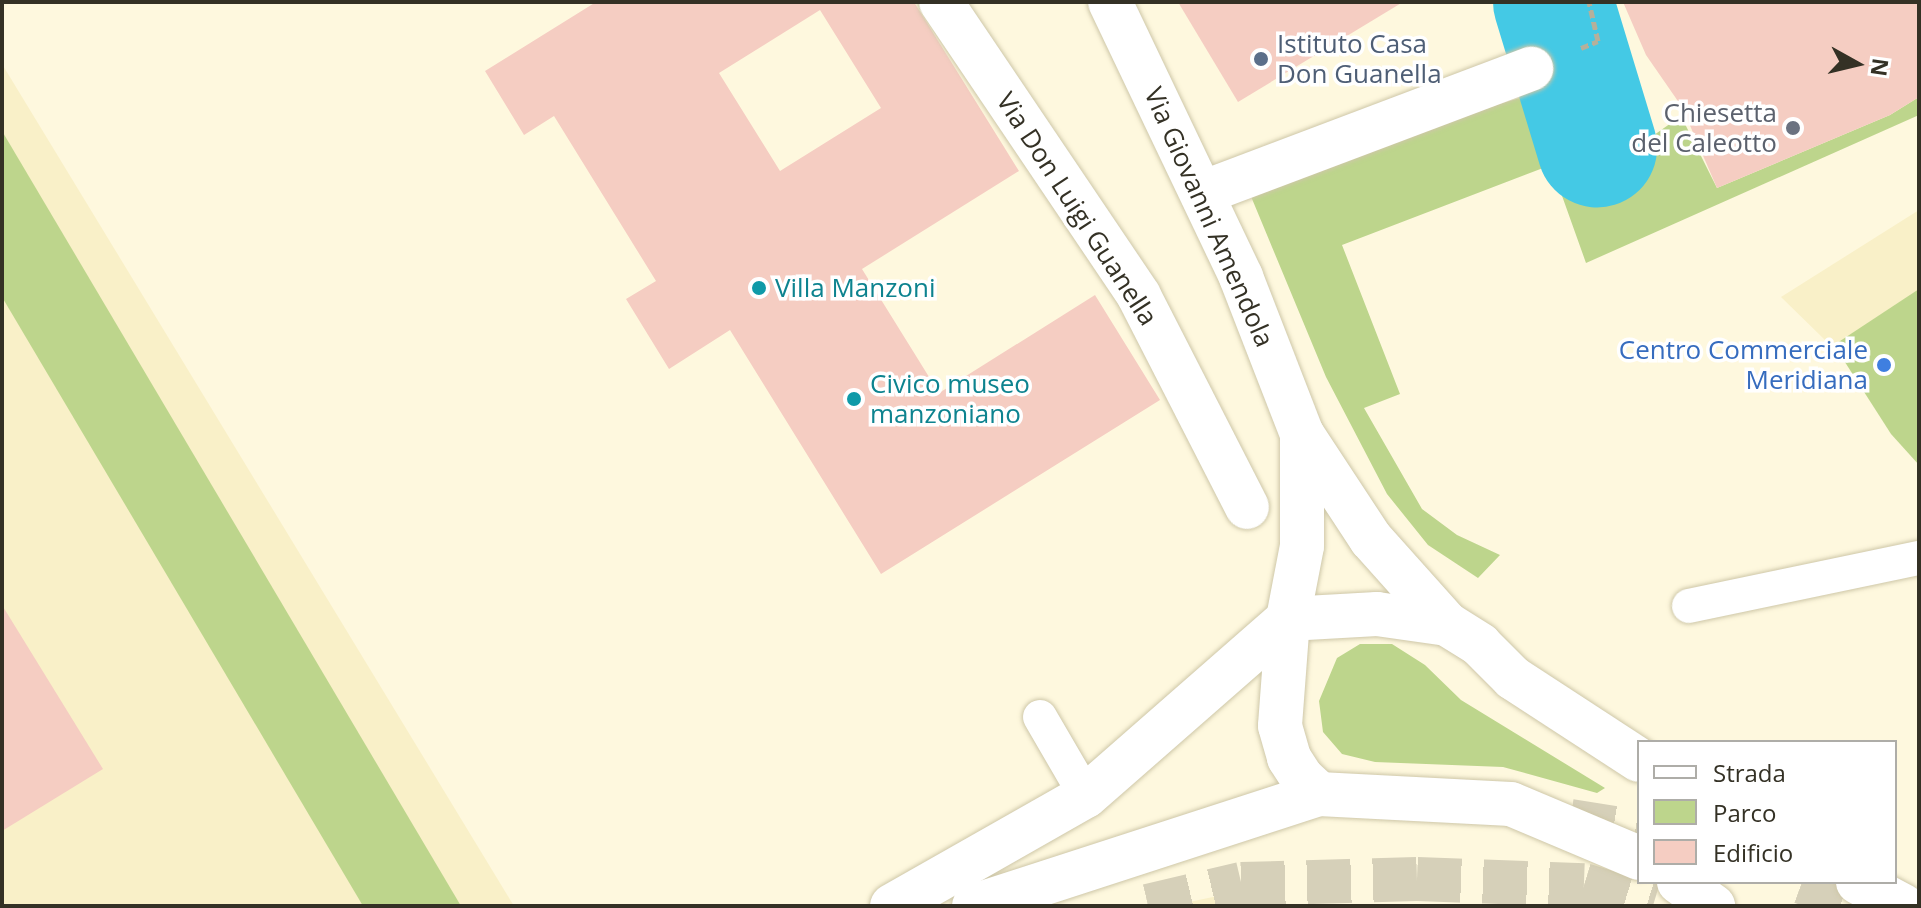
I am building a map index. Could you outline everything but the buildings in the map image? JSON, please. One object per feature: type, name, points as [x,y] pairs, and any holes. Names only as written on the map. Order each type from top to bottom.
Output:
[{"type":"street","name":"Via Don Luigi Guanella","points":[[941,2],[1139,296],[1247,507]]},
{"type":"street","name":"Via Giovanni Amendola","points":[[1110,2],[1202,193],[1302,434],[1371,539],[1447,624]]},
{"type":"street","points":[[1202,193],[1531,69]]},
{"type":"street","name":"Via Giovanni Amendola","points":[[1302,434],[1302,546],[1288,619],[1280,726],[1289,758],[1319,794]]},
{"type":"street","points":[[892,906],[1086,796],[1288,619],[1377,614],[1447,624],[1480,645],[1513,678],[1637,759]]},
{"type":"street","points":[[974,906],[1319,794],[1511,804],[1637,857]]},
{"type":"street","points":[[1682,884],[1713,906]]},
{"type":"street","points":[[1862,884],[1903,906]]},
{"type":"lane","points":[[1689,606],[1919,558]]},
{"type":"lane","points":[[1040,717],[1086,796]]},
{"type":"path","points":[[1580,49],[1598,41],[1589,2]]},
{"type":"shaded area","points":[[2,64],[514,906],[2,906]]},
{"type":"shaded area","name":"Centro Commerciale Meridiana","points":[[1919,210],[1919,432],[1781,297]]},
{"type":"shaded area","points":[[1232,893],[1239,906],[1170,906]]},
{"type":"green space","points":[[1549,89],[1586,183],[1681,116],[1717,188],[1890,115],[1919,97],[1919,115],[1586,263],[1551,165],[1342,245],[1400,394],[1364,408],[1422,509],[1457,535],[1500,555],[1478,578],[1428,545],[1387,494],[1326,377],[1245,182]]},
{"type":"green space","points":[[2,131],[461,906],[363,906],[2,297]]},
{"type":"green space","points":[[1919,289],[1919,465],[1891,434],[1834,345]]},
{"type":"green space","points":[[1360,644],[1392,644],[1425,665],[1461,700],[1605,788],[1597,793],[1503,767],[1375,762],[1342,754],[1323,732],[1319,701],[1337,658]]},
{"type":"waterway","points":[[1553,2],[1597,147]]},
{"type":"tunnel","points":[[1570,821],[1637,832]]},
{"type":"tunnel","points":[[1148,906],[1241,884],[1417,879],[1584,885],[1653,906]]},
{"type":"tunnel","points":[[1807,884],[1867,906]]},
{"type":"place","name":"Istituto Casa Don Guanella","points":[[1261,59]]},
{"type":"place","name":"Chiesetta del Caleotto","points":[[1793,128]]},
{"type":"place","name":"Villa Manzoni","points":[[759,288]]},
{"type":"place","name":"Centro Commerciale Meridiana","points":[[1884,365]]},
{"type":"place","name":"Civico museo manzoniano","points":[[854,399]]}]
